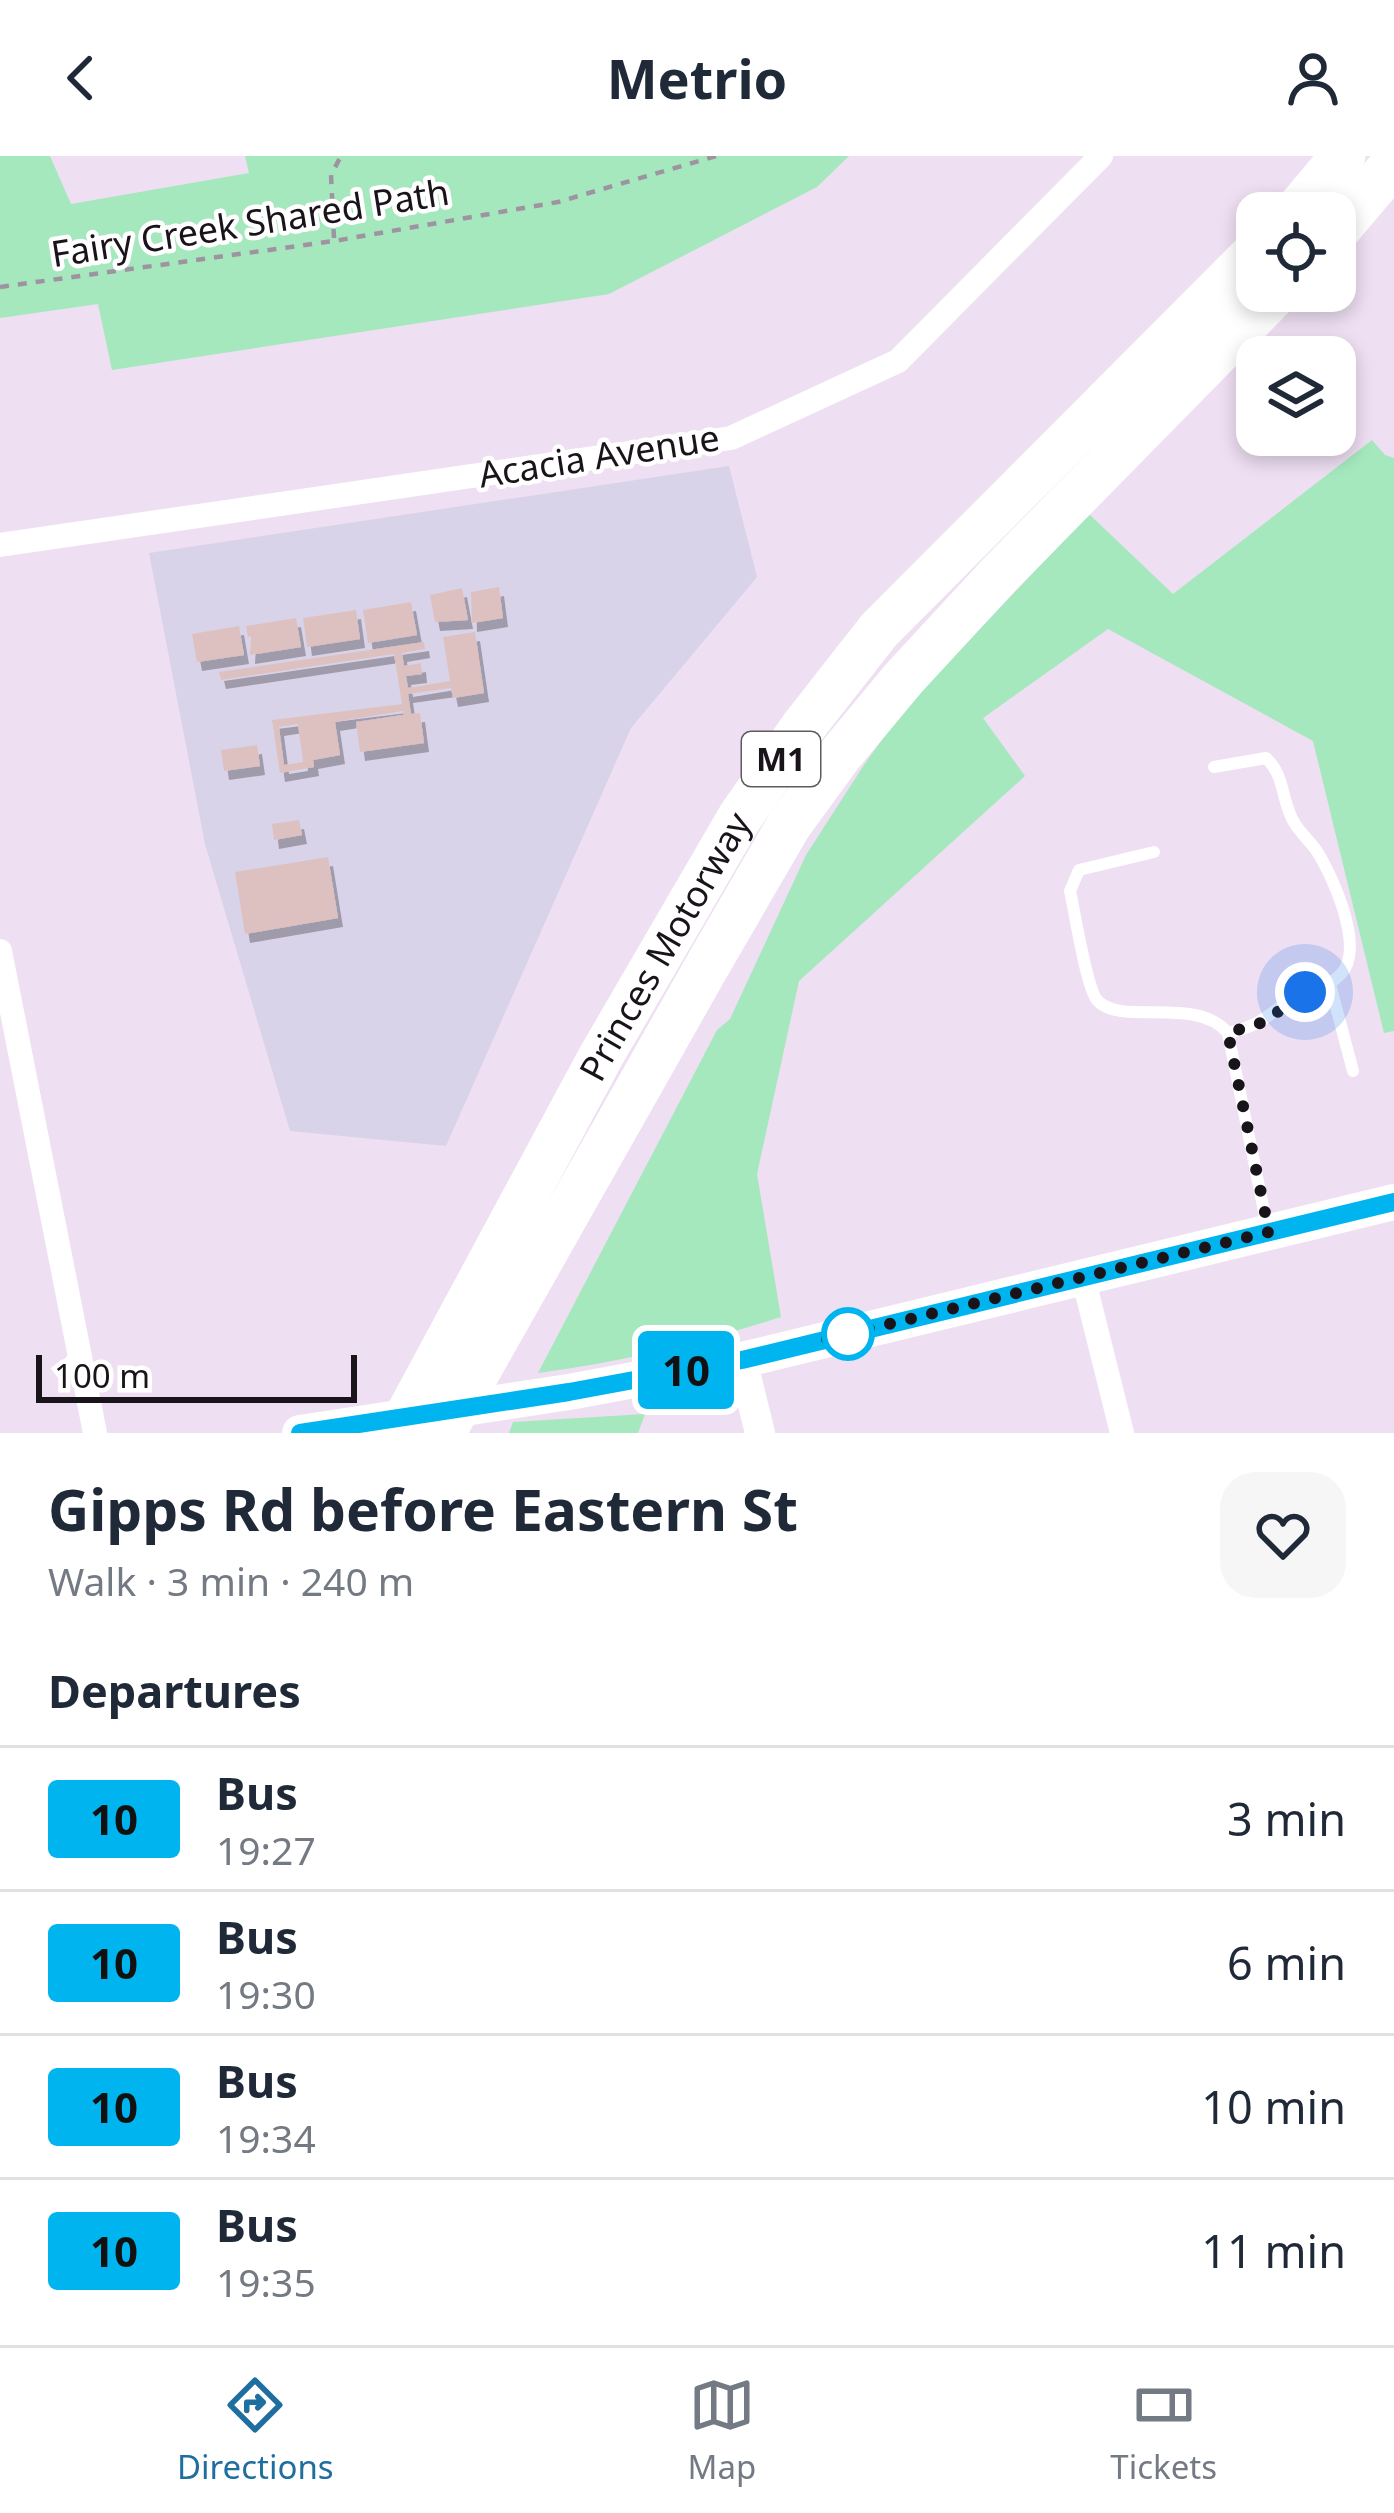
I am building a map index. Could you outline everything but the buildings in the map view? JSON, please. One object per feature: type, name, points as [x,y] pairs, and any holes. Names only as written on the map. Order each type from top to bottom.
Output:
[{"type":"highway","points":[[1313,192],[1343,156]]},
{"type":"highway","points":[[1356,207],[1394,163]]},
{"type":"highway","name":"Princes Motorway","points":[[398,1433],[601,1056],[740,817],[790,745],[879,630],[1236,272]]},
{"type":"highway","name":"Princes Motorway","points":[[443,1433],[789,825],[904,678],[1257,312]]},
{"type":"highway","points":[[480,1433],[631,1098]]},
{"type":"main road","points":[[300,1433],[742,1360],[1394,1202]]},
{"type":"street","name":"Acacia Avenue","points":[[0,545],[731,438],[898,361],[1101,156]]},
{"type":"street","points":[[0,951],[95,1433]]},
{"type":"street","points":[[1083,1276],[1122,1433]]},
{"type":"street","points":[[742,1360],[760,1433]]},
{"type":"lane","points":[[1214,767],[1266,758],[1276,767],[1293,822],[1328,870],[1348,928],[1349,963],[1330,984],[1294,998],[1251,1028],[1228,1033]]},
{"type":"lane","points":[[1154,852],[1078,870],[1072,880],[1070,891],[1093,993],[1109,1008],[1204,1015],[1228,1033],[1269,1232]]},
{"type":"lane","points":[[1330,984],[1352,1071]]},
{"type":"path","points":[[334,241],[331,176],[341,156]]},
{"type":"path","name":"Fairy Creek Shared Path","points":[[0,287],[334,241],[557,202],[716,156]]},
{"type":"shaded area","points":[[729,466],[757,577],[631,728],[446,1146],[290,1131],[205,844],[149,553]]},
{"type":"green space","points":[[0,156],[50,156],[71,204],[249,173],[245,156],[849,156],[817,187],[609,294],[112,370],[98,304],[0,318]]},
{"type":"green space","points":[[1372,440],[1394,458],[1394,1031],[1384,1033],[1313,741],[1108,629],[983,718],[1025,776],[799,981],[757,1174],[781,1317],[661,1351],[538,1373],[717,1030],[730,1019],[806,855],[903,710],[1089,514],[1173,594]]},
{"type":"green space","points":[[645,1414],[638,1433],[509,1433],[513,1422]]},
{"type":"bus line","name":"10","points":[[300,1433],[742,1360],[1394,1202]]},
{"type":"route","points":[[848,1334],[827,1339],[1269,1232],[1228,1033],[1264,1022],[1305,992]]}]
